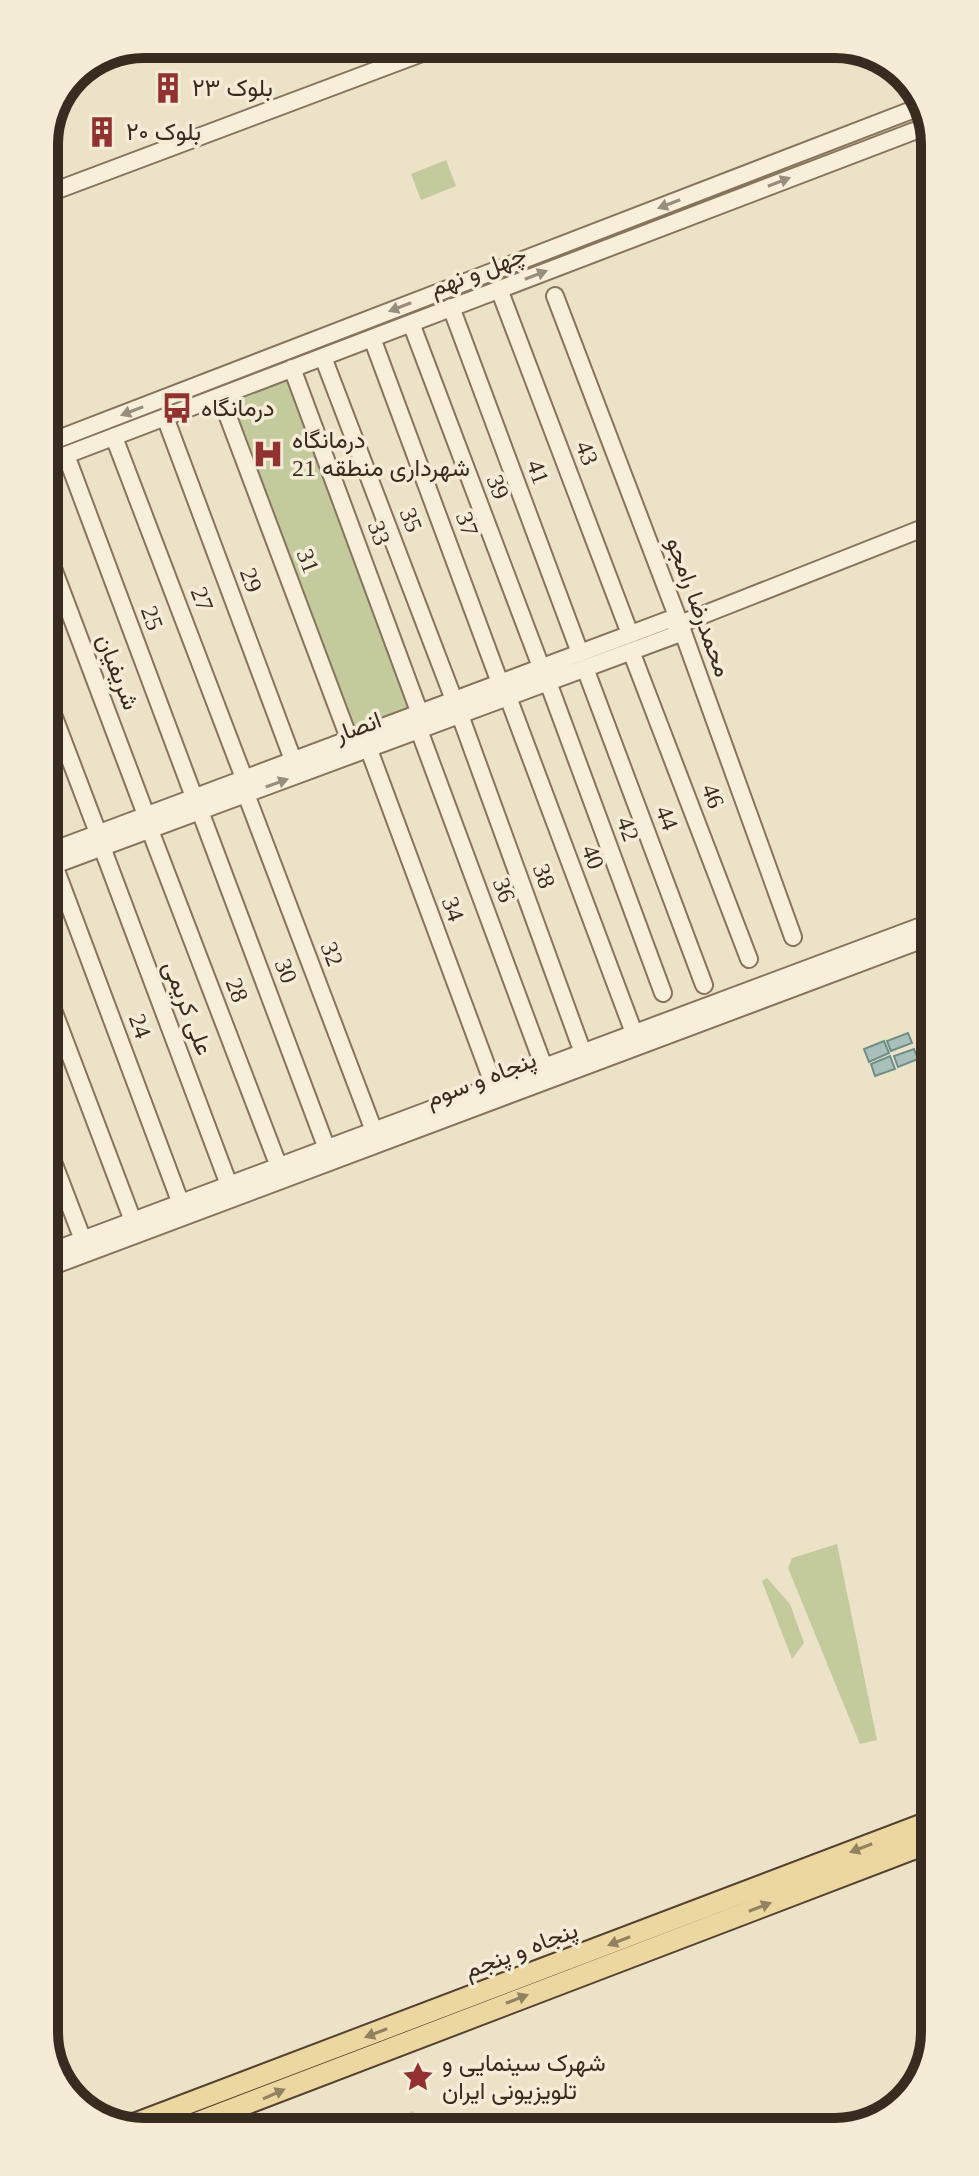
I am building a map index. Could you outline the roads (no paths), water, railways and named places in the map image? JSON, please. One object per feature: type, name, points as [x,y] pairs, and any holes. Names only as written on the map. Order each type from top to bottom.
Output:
[{"type":"main road","name":"پنجاه و پنجم","points":[[203,2118],[310,2068],[921,1825]]},
{"type":"main road","name":"پنجاه و پنجم","points":[[154,2118],[310,2068],[921,1846]]},
{"type":"street","points":[[58,191],[409,58]]},
{"type":"street","name":"چهل و نهم","points":[[58,439],[913,110]]},
{"type":"street","name":"چهل و نهم","points":[[58,458],[919,129]]},
{"type":"street","name":"43","points":[[499,289],[631,643]]},
{"type":"street","name":"محمدرضا رامجو","points":[[555,296],[680,624],[793,937]]},
{"type":"street","name":"41","points":[[451,307],[583,661]]},
{"type":"street","name":"39","points":[[411,323],[545,675]]},
{"type":"street","name":"37","points":[[372,338],[504,690]]},
{"type":"street","name":"35","points":[[323,357],[457,708]]},
{"type":"street","name":"33","points":[[292,368],[420,722]]},
{"type":"street","name":"31","points":[[221,398],[361,742]]},
{"type":"street","name":"29","points":[[165,417],[293,760]]},
{"type":"street","name":"27","points":[[114,437],[245,786]]},
{"type":"street","name":"25","points":[[66,455],[197,804]]},
{"type":"street","name":"انصار","points":[[58,853],[631,643],[675,635],[680,624],[921,529]]},
{"type":"street","name":"شریفیان","points":[[58,582],[148,822]]},
{"type":"street","name":"46","points":[[631,643],[749,959]]},
{"type":"street","name":"44","points":[[583,661],[704,985]]},
{"type":"street","name":"42","points":[[545,675],[663,993]]},
{"type":"street","name":"40","points":[[504,690],[634,1033]]},
{"type":"street","name":"38","points":[[457,708],[583,1053]]},
{"type":"street","name":"36","points":[[420,722],[544,1067]]},
{"type":"street","name":"علی کریمی","points":[[58,728],[229,1185]]},
{"type":"street","name":"انصار","points":[[245,786],[293,760],[361,742]]},
{"type":"street","name":"34","points":[[361,742],[494,1086]]},
{"type":"street","name":"32","points":[[245,786],[374,1131]]},
{"type":"street","name":"30","points":[[197,804],[327,1149]]},
{"type":"street","name":"28","points":[[148,822],[279,1167]]},
{"type":"street","name":"24","points":[[58,882],[181,1204]]},
{"type":"street","name":"پنجاه و سوم","points":[[58,1249],[921,926]]},
{"type":"street","name":"پنجاه و سوم","points":[[58,1264],[921,940]]},
{"type":"street","points":[[58,1023],[133,1221]]},
{"type":"street","points":[[58,1175],[83,1240]]},
{"type":"water","points":[[908,1033],[912,1043],[891,1051],[887,1041]]},
{"type":"water","points":[[884,1041],[889,1053],[869,1062],[864,1049]]},
{"type":"water","points":[[914,1049],[918,1059],[898,1067],[894,1056]]},
{"type":"water","points":[[890,1056],[895,1069],[875,1076],[871,1064]]},
{"type":"place","name":"بلوک ۲۳","points":[[168,88]]},
{"type":"place","name":"بلوک ۲۰","points":[[102,132]]},
{"type":"place","name":"درمانگاه","points":[[177,408]]},
{"type":"place","name":"درمانگاه شهرداری منطقه 21","points":[[268,454]]},
{"type":"place","name":"شهرک سینمایی و تلویزیونی ایران","points":[[418,2077]]}]
